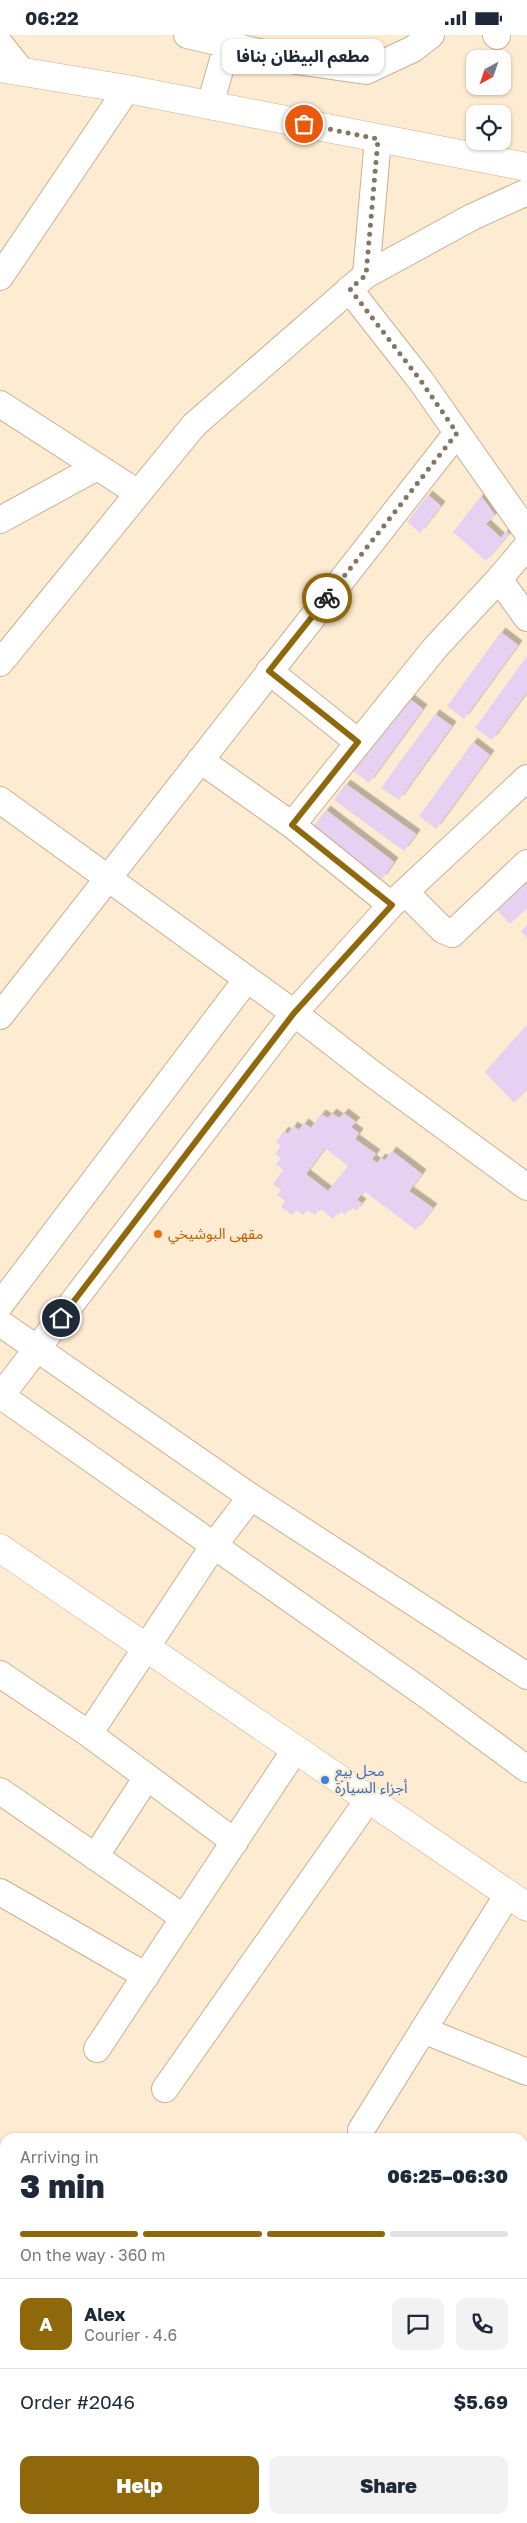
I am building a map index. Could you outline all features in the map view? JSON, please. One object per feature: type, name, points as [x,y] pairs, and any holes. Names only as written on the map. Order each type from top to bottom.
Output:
[{"type":"main road","points":[[10,68],[527,167]]},
{"type":"main road","points":[[0,87],[57,77]]},
{"type":"main road","points":[[0,1548],[517,1901]]},
{"type":"street","points":[[187,35],[229,40],[296,61],[366,71],[413,49],[431,35]]},
{"type":"street","points":[[210,105],[229,40]]},
{"type":"street","points":[[0,45],[10,68]]},
{"type":"street","points":[[0,277],[127,89]]},
{"type":"street","points":[[378,139],[358,282],[421,381],[527,532]]},
{"type":"street","points":[[0,663],[194,425],[358,282],[472,217],[527,192]]},
{"type":"street","points":[[0,404],[138,493]]},
{"type":"street","points":[[0,1016],[457,433]]},
{"type":"street","points":[[0,520],[97,467]]},
{"type":"street","points":[[292,825],[435,648],[527,546]]},
{"type":"street","points":[[499,579],[527,617]]},
{"type":"street","points":[[269,671],[358,742]]},
{"type":"street","points":[[200,760],[398,899],[443,930],[452,934],[527,863]]},
{"type":"street","points":[[527,778],[398,899],[294,1013],[0,1396],[428,1696],[527,1769]]},
{"type":"street","points":[[0,800],[294,1013],[374,1075],[527,1187]]},
{"type":"street","points":[[0,1305],[247,979]]},
{"type":"street","points":[[0,1323],[251,1497],[527,1676]]},
{"type":"street","points":[[89,1734],[144,1648],[214,1545],[251,1497]]},
{"type":"street","points":[[0,1674],[89,1734],[235,1842]]},
{"type":"street","points":[[97,2049],[295,1751]]},
{"type":"street","points":[[95,1857],[147,1777]]},
{"type":"street","points":[[0,1791],[184,1918]]},
{"type":"street","points":[[165,2089],[368,1800]]},
{"type":"street","points":[[0,1892],[146,1976]]},
{"type":"street","points":[[360,2130],[423,2030],[517,1901]]},
{"type":"street","points":[[423,2030],[527,2072]]},
{"type":"building","points":[[428,495],[441,506],[420,533],[407,522]]},
{"type":"building","points":[[481,496],[495,515],[486,524],[501,538],[506,531],[509,534],[486,561],[453,532]]},
{"type":"building","points":[[501,632],[518,645],[464,719],[447,706]]},
{"type":"building","points":[[527,656],[527,692],[492,740],[475,728]]},
{"type":"building","points":[[406,696],[423,709],[369,783],[352,770]]},
{"type":"building","points":[[435,714],[452,726],[399,800],[381,788]]},
{"type":"building","points":[[473,742],[490,755],[436,829],[419,816]]},
{"type":"building","points":[[346,784],[416,834],[404,851],[334,800]]},
{"type":"building","points":[[326,810],[394,862],[382,879],[313,827]]},
{"type":"building","points":[[527,880],[527,908],[510,924],[496,909]]},
{"type":"building","points":[[527,925],[527,938],[521,931]]},
{"type":"building","points":[[527,1025],[527,1089],[514,1103],[485,1072]]},
{"type":"building","points":[[332,1113],[339,1118],[344,1113],[356,1122],[351,1127],[359,1133],[355,1139],[376,1154],[372,1159],[377,1163],[381,1158],[385,1160],[392,1151],[422,1174],[409,1191],[433,1208],[416,1230],[364,1191],[357,1200],[362,1203],[356,1211],[351,1207],[345,1215],[340,1211],[333,1219],[320,1208],[315,1215],[308,1210],[303,1215],[296,1210],[292,1215],[281,1207],[285,1201],[277,1195],[281,1190],[273,1184],[283,1170],[276,1164],[281,1158],[275,1153],[281,1146],[276,1142],[284,1131],[288,1134],[293,1126],[299,1130],[304,1123],[311,1128],[321,1114],[328,1118]],"holes":[[[325,1148],[348,1166],[328,1191],[306,1174]]]},
{"type":"way so far","points":[[304,124],[378,139],[376,181],[366,275],[350,289],[421,381],[457,433],[327,598]]},
{"type":"place","name":"مطعم البيظان بنافا","points":[[304,124]]},
{"type":"place","name":"مقهى البوشيخي","points":[[158,1234]]},
{"type":"place","name":"محل بيع أجزاء السيارة","points":[[325,1780]]},
{"type":"route","points":[[61,1318],[294,1013],[392,905],[292,825],[358,742],[269,671],[327,598]]}]
